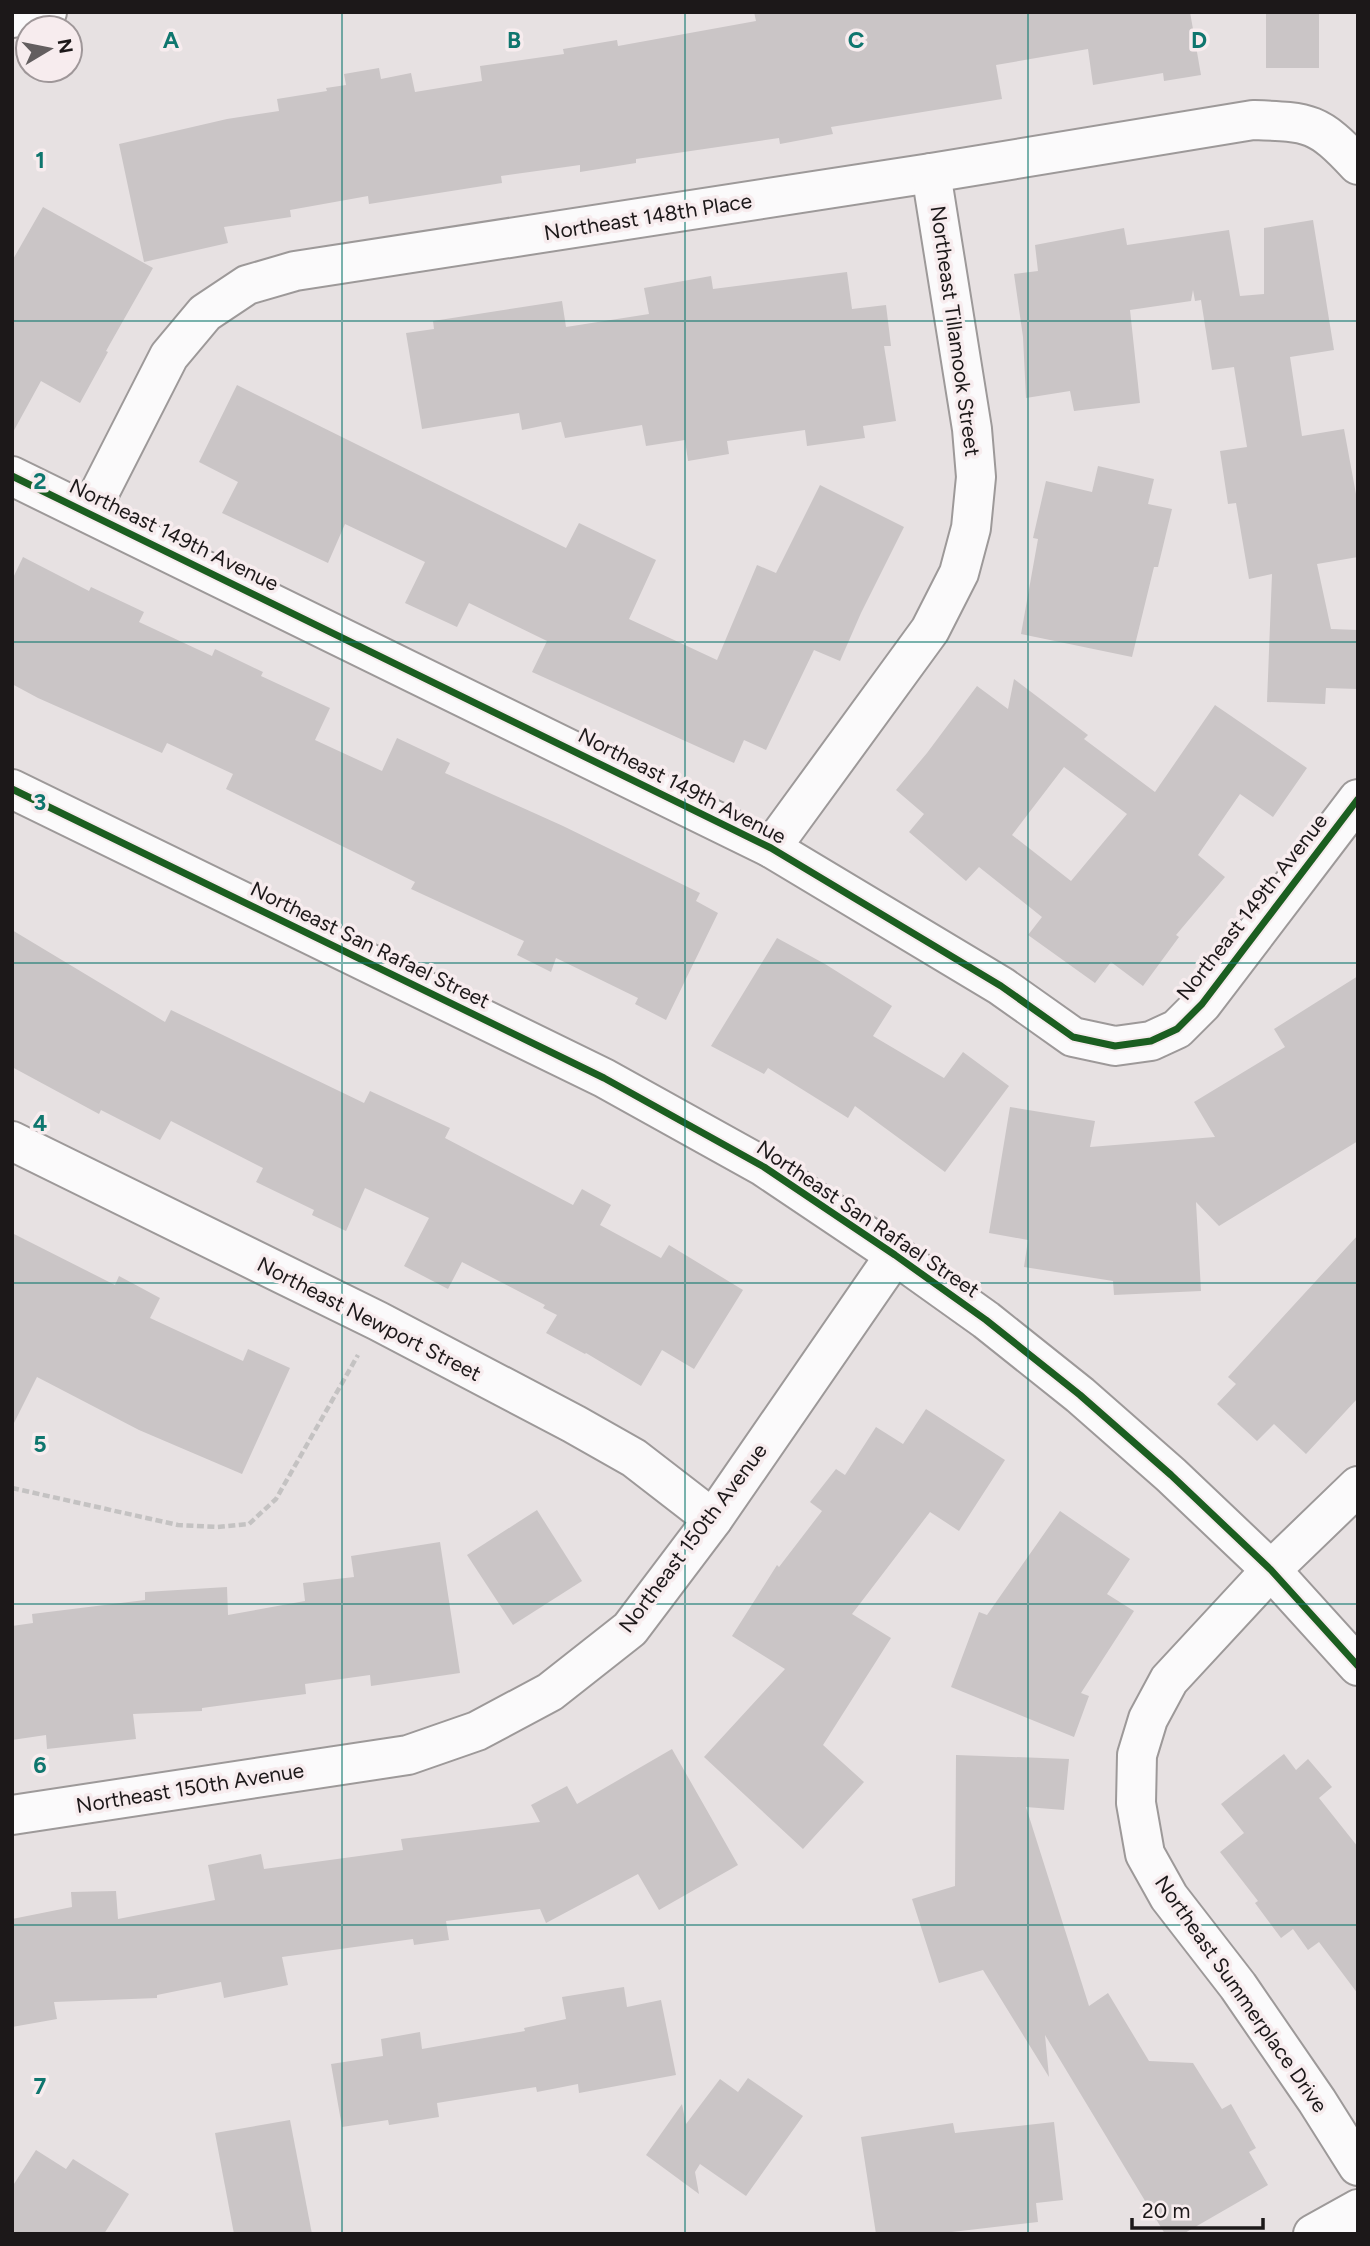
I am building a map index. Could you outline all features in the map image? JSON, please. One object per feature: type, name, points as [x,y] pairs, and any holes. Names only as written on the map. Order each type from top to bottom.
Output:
[{"type":"street","points":[[12,18],[47,12]]},
{"type":"street","name":"Northeast 148th Place","points":[[89,513],[169,356],[205,313],[247,285],[295,271],[931,173],[1253,120],[1298,121],[1328,133],[1358,165]]},
{"type":"street","name":"Northeast Tillamook Street","points":[[771,848],[929,630],[959,573],[971,528],[976,477],[972,429],[931,173]]},
{"type":"street","name":"Northeast 149th Avenue","points":[[12,475],[771,848],[1001,986],[1073,1037],[1115,1046],[1151,1041],[1177,1029],[1202,1003],[1358,799]]},
{"type":"street","name":"Northeast San Rafael Street","points":[[12,789],[604,1078],[764,1167],[986,1320],[1080,1395],[1171,1475],[1271,1570],[1358,1666]]},
{"type":"street","name":"Northeast Newport Street","points":[[12,1140],[378,1321],[634,1458],[713,1519]]},
{"type":"street","name":"Northeast 150th Avenue","points":[[12,1815],[408,1755],[477,1731],[550,1692],[630,1629],[713,1519],[895,1255]]},
{"type":"street","points":[[1271,1570],[1358,1486]]},
{"type":"street","name":"Northeast Summerplace Drive","points":[[1271,1570],[1169,1680],[1148,1718],[1137,1755],[1136,1803],[1145,1854],[1169,1897],[1237,1986],[1317,2101],[1358,2166]]},
{"type":"street","points":[[1313,2234],[1358,2209]]},
{"type":"path","points":[[12,1489],[178,1525],[217,1527],[249,1524],[276,1499],[378,1321]]},
{"type":"building","points":[[754,12],[1190,12],[1201,75],[1164,81],[1163,73],[1093,85],[1088,49],[996,65],[1002,99],[831,127],[833,134],[780,144],[779,138],[636,159],[636,163],[580,172],[580,165],[501,176],[502,183],[369,204],[368,196],[290,210],[291,217],[224,227],[228,243],[144,262],[119,144],[227,119],[279,111],[277,99],[327,91],[326,88],[346,85],[344,74],[379,68],[381,79],[411,73],[415,92],[482,81],[480,66],[564,54],[563,49],[617,40],[618,46],[756,21]]},
{"type":"building","points":[[1266,12],[1319,12],[1319,68],[1266,68]]},
{"type":"building","points":[[43,207],[153,268],[80,403],[41,381],[12,434],[12,261]]},
{"type":"building","points":[[1313,220],[1334,350],[1290,357],[1302,436],[1344,429],[1358,505],[1358,557],[1317,564],[1331,629],[1358,630],[1358,689],[1326,688],[1325,704],[1267,702],[1272,574],[1249,579],[1236,503],[1228,504],[1220,451],[1247,447],[1234,367],[1212,370],[1201,300],[1195,301],[1193,290],[1191,301],[1130,310],[1140,403],[1074,411],[1070,391],[1026,398],[1023,337],[1014,274],[1038,271],[1035,245],[1124,228],[1127,245],[1229,230],[1240,296],[1264,294],[1264,228]]},
{"type":"building","points":[[847,272],[852,309],[886,305],[891,346],[884,346],[896,421],[863,426],[865,438],[807,446],[805,430],[727,441],[729,454],[688,461],[685,440],[646,446],[642,425],[565,438],[561,422],[522,430],[519,413],[422,429],[406,333],[434,329],[433,321],[562,301],[566,327],[649,314],[644,288],[711,276],[713,289]]},
{"type":"building","points":[[237,385],[566,548],[579,523],[656,560],[629,619],[717,660],[757,565],[776,573],[820,485],[904,527],[840,661],[814,650],[766,750],[744,740],[734,763],[532,672],[547,641],[469,603],[457,627],[405,603],[425,562],[345,524],[328,563],[222,513],[238,482],[199,462]]},
{"type":"building","points":[[1098,466],[1154,479],[1148,504],[1172,509],[1158,567],[1154,567],[1132,657],[1021,634],[1038,539],[1033,538],[1046,481],[1092,492]]},
{"type":"building","points":[[23,557],[89,591],[91,587],[144,612],[139,622],[212,656],[215,649],[263,672],[261,676],[330,708],[315,740],[382,771],[397,738],[450,763],[445,773],[563,826],[700,893],[696,901],[718,913],[666,1020],[635,1004],[638,998],[556,958],[551,972],[517,955],[524,941],[411,889],[415,882],[226,789],[233,774],[167,743],[162,753],[12,684],[12,580]]},
{"type":"building","points":[[1014,679],[1088,735],[1084,739],[1155,792],[1215,705],[1307,768],[1273,817],[1240,794],[1198,855],[1225,877],[1176,935],[1179,937],[1143,986],[1111,962],[1095,983],[1028,935],[1042,917],[979,867],[966,881],[909,832],[924,814],[896,790],[977,686],[1008,709]],"holes":[[[1064,767],[1127,814],[1071,881],[1012,835]]]},
{"type":"building","points":[[12,930],[165,1022],[171,1010],[364,1103],[370,1091],[450,1128],[445,1138],[573,1205],[582,1189],[611,1205],[600,1225],[661,1258],[669,1245],[743,1290],[694,1369],[662,1350],[641,1386],[546,1333],[557,1315],[543,1308],[545,1305],[462,1262],[448,1289],[404,1266],[429,1218],[365,1188],[346,1231],[312,1215],[314,1210],[256,1182],[263,1168],[171,1121],[160,1140],[101,1110],[99,1114],[12,1067]]},
{"type":"building","points":[[777,938],[892,1006],[873,1036],[944,1078],[963,1052],[1009,1086],[945,1172],[855,1106],[848,1118],[768,1068],[764,1074],[711,1046]]},
{"type":"building","points":[[1358,976],[1358,1141],[1219,1226],[1196,1202],[1201,1291],[1114,1295],[1113,1281],[1024,1267],[1028,1240],[989,1233],[1010,1107],[1095,1121],[1090,1147],[1215,1137],[1194,1102],[1285,1047],[1274,1029]]},
{"type":"building","points":[[12,1233],[115,1285],[119,1276],[160,1298],[150,1318],[243,1361],[248,1349],[290,1368],[242,1474],[139,1430],[37,1377],[12,1427]]},
{"type":"building","points":[[1358,1235],[1358,1398],[1306,1454],[1274,1424],[1257,1441],[1217,1404],[1236,1384],[1228,1377]]},
{"type":"building","points":[[926,1409],[1005,1460],[959,1531],[930,1512],[852,1614],[891,1638],[823,1745],[864,1782],[803,1849],[704,1757],[785,1669],[732,1636],[777,1565],[779,1567],[822,1511],[810,1502],[836,1469],[845,1475],[876,1427],[903,1444]]},
{"type":"building","points":[[537,1510],[582,1581],[513,1625],[467,1555]]},
{"type":"building","points":[[1060,1511],[1130,1559],[1107,1594],[1134,1611],[1081,1693],[1089,1696],[1074,1737],[951,1687],[979,1612],[987,1615]]},
{"type":"building","points":[[440,1542],[460,1673],[371,1686],[370,1675],[305,1684],[306,1694],[202,1708],[202,1711],[133,1714],[136,1739],[47,1749],[46,1735],[12,1740],[12,1626],[33,1623],[32,1614],[145,1600],[145,1592],[227,1587],[228,1615],[305,1601],[303,1583],[354,1577],[351,1556]]},
{"type":"building","points":[[672,1749],[738,1865],[659,1910],[638,1874],[546,1923],[540,1909],[446,1921],[449,1940],[414,1945],[413,1939],[282,1957],[288,1985],[224,1998],[221,1982],[157,1995],[157,1998],[54,2002],[57,2019],[12,2027],[12,1919],[72,1907],[71,1892],[116,1891],[118,1919],[215,1900],[208,1865],[261,1854],[264,1869],[403,1850],[401,1839],[540,1822],[531,1805],[567,1786],[577,1804]]},
{"type":"building","points":[[1284,1754],[1296,1770],[1308,1759],[1332,1787],[1319,1798],[1358,1847],[1358,1994],[1319,1942],[1308,1950],[1293,1929],[1281,1938],[1255,1903],[1258,1901],[1220,1852],[1244,1833],[1221,1804]]},
{"type":"building","points":[[956,1755],[1069,1759],[1064,1810],[1026,1807],[1089,2006],[1108,1993],[1149,2061],[1193,2063],[1222,2109],[1231,2104],[1256,2148],[1249,2152],[1268,2185],[1183,2234],[1165,2234],[1045,2035],[1049,2077],[983,1970],[939,1983],[912,1899],[955,1886]]},
{"type":"building","points":[[624,1987],[627,2007],[661,2000],[676,2075],[579,2093],[578,2084],[537,2092],[536,2087],[437,2103],[439,2117],[389,2125],[388,2120],[342,2127],[331,2064],[383,2056],[381,2039],[420,2032],[422,2049],[525,2031],[524,2028],[566,2019],[562,1997]]},
{"type":"building","points":[[748,2078],[803,2116],[746,2196],[700,2164],[695,2172],[699,2194],[646,2155],[682,2104],[686,2124],[720,2079],[738,2092]]},
{"type":"building","points":[[290,2120],[312,2234],[234,2234],[215,2133]]},
{"type":"building","points":[[1054,2122],[1063,2200],[1036,2203],[1038,2222],[935,2234],[876,2234],[861,2137],[953,2123],[955,2133]]},
{"type":"building","points":[[36,2150],[66,2169],[73,2159],[129,2194],[104,2234],[12,2234],[12,2187]]},
{"type":"cycle path","points":[[12,476],[771,848],[1001,986],[1073,1037],[1115,1046],[1151,1041],[1177,1029],[1202,1004],[1358,799]]},
{"type":"cycle path","points":[[12,789],[604,1078],[764,1167],[986,1320],[1080,1395],[1171,1475],[1271,1570],[1358,1666]]}]
